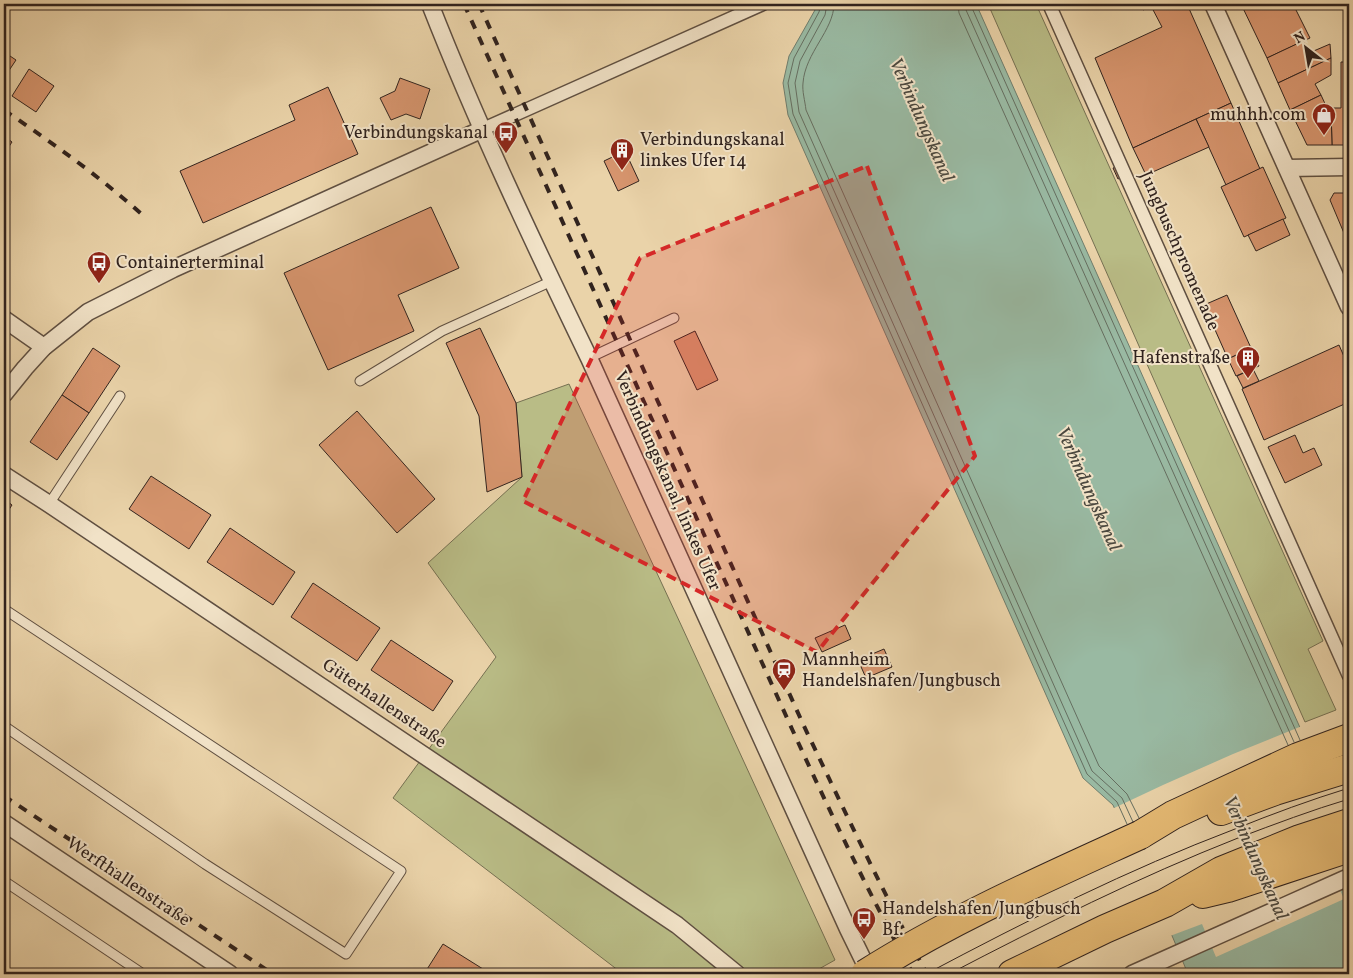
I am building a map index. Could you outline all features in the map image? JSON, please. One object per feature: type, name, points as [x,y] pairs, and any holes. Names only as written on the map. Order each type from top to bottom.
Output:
[{"type":"highway","points":[[865,974],[998,900],[1140,835],[1173,815],[1298,758],[1349,738]]},
{"type":"highway","points":[[1140,835],[1196,820],[1275,791],[1349,768]]},
{"type":"highway","points":[[1012,974],[1105,929],[1165,903],[1220,871],[1300,839],[1349,822]]},
{"type":"highway","points":[[1165,903],[1228,888],[1349,848]]},
{"type":"street","name":"Verbindungskanal, linkes Ufer","points":[[430,4],[483,129],[589,358],[848,930],[870,974]]},
{"type":"street","points":[[4,394],[44,346],[88,312],[173,269],[763,4]]},
{"type":"street","name":"Jungbuschpromenade","points":[[1049,4],[1349,676]]},
{"type":"street","points":[[1213,4],[1349,307]]},
{"type":"street","points":[[1287,168],[1349,167]]},
{"type":"street","points":[[4,320],[44,346]]},
{"type":"street","name":"Güterhallenstraße","points":[[4,475],[677,925],[737,974]]},
{"type":"street","name":"Werfthallenstraße","points":[[4,823],[230,974]]},
{"type":"street","points":[[1132,974],[1343,880]]},
{"type":"lane","points":[[360,382],[442,331],[552,281]]},
{"type":"lane","points":[[589,358],[674,318]]},
{"type":"lane","points":[[49,504],[120,396]]},
{"type":"lane","points":[[4,609],[401,872],[346,954],[205,864],[4,726]]},
{"type":"lane","points":[[4,881],[143,974]]},
{"type":"highlighted area","points":[[867,166],[975,456],[817,652],[523,501],[640,258]]},
{"type":"shaded area","points":[[988,4],[1036,4],[1323,641],[1308,649],[1336,710],[1305,722]]},
{"type":"shaded area","points":[[569,384],[835,960],[810,974],[623,974],[393,798],[496,657],[428,563],[522,477],[516,403]]},
{"type":"water","name":"Verbindungskanal","points":[[816,4],[971,4],[977,6],[1349,837],[1349,974],[1188,974],[1113,805],[1083,778],[788,115],[783,83],[789,56],[815,10]]},
{"type":"pier","points":[[1302,726],[1349,831],[1349,875],[1335,879],[1344,899],[1216,957],[1202,924],[1170,936],[1112,809],[1233,754]]},
{"type":"building","points":[[1140,4],[1150,4],[1152,6],[1143,10]]},
{"type":"building","points":[[1150,4],[1187,4],[1231,103],[1133,148],[1095,58],[1162,27]]},
{"type":"building","points":[[1241,4],[1293,4],[1310,38],[1267,58]]},
{"type":"building","points":[[1341,4],[1349,4],[1349,9],[1341,9]]},
{"type":"building","points":[[1303,41],[1309,53],[1330,44],[1331,58],[1278,83],[1267,58]]},
{"type":"building","points":[[4,52],[16,60],[4,78]]},
{"type":"building","points":[[1331,58],[1331,75],[1315,84],[1321,95],[1290,110],[1278,83]]},
{"type":"building","points":[[1341,62],[1349,62],[1349,145],[1332,145],[1331,108],[1341,108]]},
{"type":"building","points":[[29,69],[54,86],[36,112],[12,96]]},
{"type":"building","points":[[400,78],[430,89],[420,119],[406,114],[391,120],[380,98],[395,91]]},
{"type":"building","points":[[328,87],[358,154],[203,223],[180,171],[295,120],[289,105]]},
{"type":"building","points":[[1321,95],[1327,108],[1331,108],[1332,145],[1307,145],[1290,110]]},
{"type":"building","points":[[1231,103],[1260,169],[1226,185],[1196,119]]},
{"type":"building","points":[[1196,119],[1209,147],[1146,175],[1133,148]]},
{"type":"building","points":[[4,136],[12,142],[4,154]]},
{"type":"building","name":"Verbindungskanal linkes Ufer 14","points":[[625,151],[639,181],[618,191],[604,161]]},
{"type":"building","points":[[1124,164],[1128,175],[1118,179],[1113,168]]},
{"type":"building","points":[[1263,167],[1286,218],[1244,237],[1221,187]]},
{"type":"building","points":[[1334,193],[1349,193],[1349,245],[1330,200]]},
{"type":"building","points":[[431,207],[459,268],[398,295],[414,331],[328,370],[284,273]]},
{"type":"building","points":[[1283,219],[1290,235],[1256,251],[1248,235]]},
{"type":"building","points":[[1227,295],[1251,348],[1228,359],[1204,305]]},
{"type":"building","points":[[480,328],[516,403],[522,477],[487,492],[479,416],[446,343]]},
{"type":"building","points":[[695,331],[718,380],[697,390],[674,341]]},
{"type":"building","points":[[1339,345],[1349,368],[1349,402],[1264,440],[1242,389]]},
{"type":"building","points":[[93,348],[120,366],[89,413],[62,395]]},
{"type":"building","points":[[1251,348],[1259,366],[1236,376],[1228,359]]},
{"type":"building","name":"Hafenstraße","points":[[1253,369],[1259,381],[1243,388],[1237,376]]},
{"type":"building","points":[[62,395],[89,413],[57,460],[30,442]]},
{"type":"building","points":[[357,411],[435,499],[397,533],[319,445]]},
{"type":"building","points":[[1295,435],[1303,453],[1314,448],[1322,465],[1285,483],[1268,447]]},
{"type":"building","points":[[151,476],[211,515],[189,549],[129,509]]},
{"type":"building","points":[[4,499],[12,505],[4,517]]},
{"type":"building","points":[[230,528],[295,572],[273,605],[207,562]]},
{"type":"building","points":[[313,583],[380,628],[357,661],[291,617]]},
{"type":"building","points":[[845,625],[851,639],[822,652],[815,638]]},
{"type":"building","points":[[391,640],[453,681],[433,711],[371,670]]},
{"type":"building","points":[[884,649],[892,667],[866,678],[858,660]]},
{"type":"building","points":[[443,944],[491,974],[424,974]]},
{"type":"tram line","points":[[926,974],[1040,915],[1156,861],[1277,813],[1349,788]]},
{"type":"tram line","points":[[949,974],[1056,920],[1164,869],[1238,838],[1307,812],[1349,799]]},
{"type":"railway","points":[[464,4],[806,760],[865,883],[913,974]]},
{"type":"railway","points":[[479,4],[803,724],[879,881],[927,974]]},
{"type":"railway","points":[[4,110],[78,162],[147,219]]},
{"type":"railway","points":[[4,796],[273,974]]},
{"type":"place","name":"muhhh.com","points":[[1324,136]]},
{"type":"place","name":"Verbindungskanal","points":[[506,154]]},
{"type":"place","name":"Verbindungskanal linkes Ufer 14","points":[[622,171]]},
{"type":"place","name":"Containerterminal","points":[[99,284]]},
{"type":"place","name":"Hafenstraße","points":[[1248,379]]},
{"type":"place","name":"Mannheim Handelshafen/Jungbusch","points":[[784,691]]},
{"type":"place","name":"Handelshafen/Jungbusch Bf.","points":[[864,940]]}]
